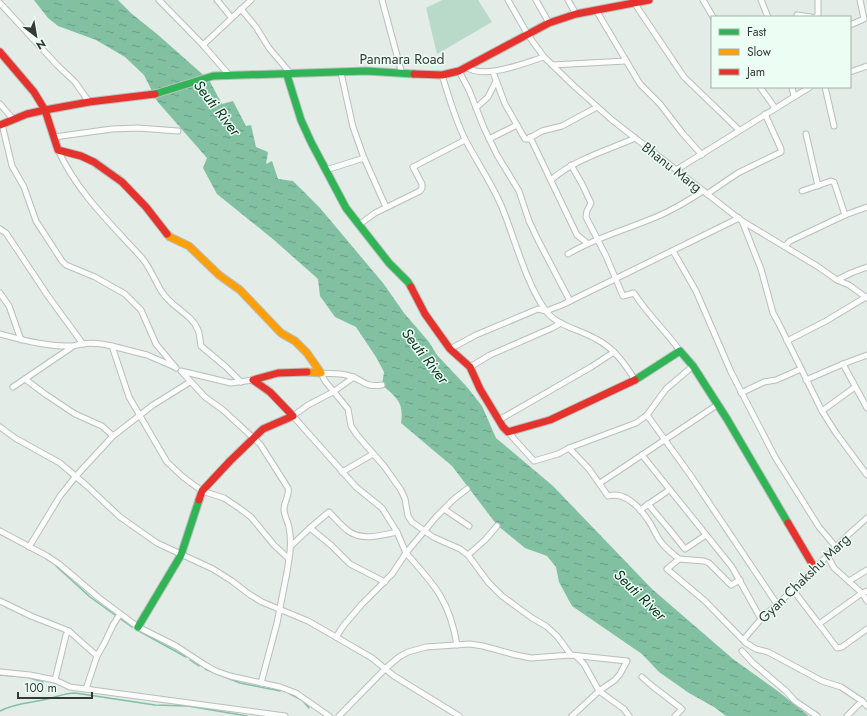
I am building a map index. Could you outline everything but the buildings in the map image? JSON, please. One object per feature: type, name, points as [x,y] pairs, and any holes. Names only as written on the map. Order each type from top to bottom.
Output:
[{"type":"street","points":[[3,0],[0,3],[57,65],[75,82],[89,102]]},
{"type":"street","points":[[158,0],[203,45],[229,75]]},
{"type":"street","points":[[217,0],[231,17]]},
{"type":"street","points":[[203,45],[231,17],[251,0]]},
{"type":"street","points":[[382,0],[402,74]]},
{"type":"street","name":"Bhanu Marg","points":[[508,0],[528,35],[544,57],[597,107],[741,220],[785,246],[837,280],[849,285],[866,297]]},
{"type":"street","points":[[536,0],[549,24]]},
{"type":"street","points":[[568,0],[576,14]]},
{"type":"street","name":"Panmara Road","points":[[1,124],[45,110],[89,102],[153,94],[213,76],[366,71],[442,75],[459,71],[549,24],[576,14],[649,0]]},
{"type":"street","points":[[703,0],[712,16]]},
{"type":"street","points":[[761,0],[768,16]]},
{"type":"street","points":[[818,0],[818,16]]},
{"type":"street","points":[[851,25],[864,19],[860,0]]},
{"type":"street","points":[[630,3],[684,77],[739,130]]},
{"type":"street","points":[[241,9],[256,27],[268,48],[289,74],[301,120],[346,208],[389,263],[408,282],[425,314],[450,349],[470,367],[480,389],[499,420],[534,461],[558,454],[569,448],[636,423],[647,415],[666,389],[692,366]]},
{"type":"street","points":[[596,10],[640,84],[660,104],[682,134],[702,154]]},
{"type":"street","points":[[797,15],[804,16]]},
{"type":"street","points":[[0,52],[34,92],[45,110],[64,164],[81,191],[142,258],[151,270],[162,293],[167,299],[195,325],[199,332],[200,346],[226,366],[241,382]]},
{"type":"street","points":[[466,67],[482,72],[493,72],[544,57]]},
{"type":"street","points":[[552,65],[626,62]]},
{"type":"street","points":[[851,72],[867,66]]},
{"type":"street","points":[[459,71],[497,155],[519,191],[535,234],[570,301]]},
{"type":"street","points":[[493,72],[505,104],[524,138],[528,139],[542,131],[562,126],[597,107]]},
{"type":"street","points":[[340,73],[354,127],[364,158],[386,207]]},
{"type":"street","points":[[442,75],[465,140],[496,194],[530,281],[546,311],[550,316],[561,323],[597,339],[614,352],[626,365],[635,380]]},
{"type":"street","points":[[476,108],[488,98],[496,81]]},
{"type":"street","points":[[761,88],[775,108]]},
{"type":"street","points":[[792,88],[794,96]]},
{"type":"street","points":[[676,170],[808,88]]},
{"type":"street","points":[[825,88],[834,126]]},
{"type":"street","points":[[0,104],[13,119]]},
{"type":"street","points":[[568,254],[587,243],[677,208],[738,173],[781,152],[765,114]]},
{"type":"street","points":[[1,124],[12,166],[24,187],[36,221],[62,261],[66,265],[95,277],[125,294],[141,310],[156,344],[178,370],[205,397],[223,410],[254,437],[288,488],[289,493],[284,507],[284,512],[289,526],[291,546],[287,572],[278,609],[277,622],[261,683]]},
{"type":"street","points":[[490,139],[517,125]]},
{"type":"street","points":[[54,138],[112,129],[138,128],[178,131]]},
{"type":"street","points":[[806,134],[818,186]]},
{"type":"street","points":[[530,138],[577,236],[587,243]]},
{"type":"street","points":[[551,180],[571,165],[635,138]]},
{"type":"street","points":[[360,224],[375,213],[420,191],[422,184],[413,169],[415,165],[465,140]]},
{"type":"street","points":[[58,150],[81,156],[94,162],[122,182],[146,207],[167,234],[188,246],[219,276],[240,290],[280,333],[295,341],[321,373],[333,392],[348,409],[351,426],[357,435],[384,466],[401,490],[406,499],[408,516],[412,522],[424,532],[444,543],[460,549],[468,555],[488,582],[502,596],[558,636],[573,656],[584,664],[599,691],[624,709],[629,716]]},
{"type":"street","points":[[326,170],[364,158]]},
{"type":"street","points":[[571,165],[591,203],[586,217],[616,278],[623,296],[634,293],[641,306],[668,335],[692,366],[774,496],[814,567]]},
{"type":"street","points":[[802,191],[831,181],[834,182],[845,215]]},
{"type":"street","points":[[785,246],[790,241],[845,215],[867,207]]},
{"type":"street","points":[[450,349],[476,335],[538,309],[546,311],[570,301],[741,220],[761,269],[774,313],[806,380],[822,411],[836,433],[867,475]]},
{"type":"street","points":[[0,229],[6,233],[48,296],[83,344]]},
{"type":"street","points":[[673,251],[696,291],[741,393],[775,457],[819,527],[836,547]]},
{"type":"street","points":[[837,280],[867,267]]},
{"type":"street","points":[[0,293],[9,306],[21,340]]},
{"type":"street","points":[[787,341],[826,321],[866,297]]},
{"type":"street","points":[[470,367],[490,355],[561,323]]},
{"type":"street","points":[[0,334],[21,340],[72,347]]},
{"type":"street","points":[[13,387],[72,347],[83,344],[97,343],[147,355],[178,370],[231,383],[253,380],[267,374],[306,372],[346,374],[354,377],[365,385],[382,385]]},
{"type":"street","points":[[112,346],[124,385],[139,416],[167,462],[183,478],[202,491],[224,498],[239,508],[251,518],[274,545],[289,559]]},
{"type":"street","points":[[499,420],[591,367],[614,352]]},
{"type":"street","points":[[508,432],[550,420],[635,380],[680,352]]},
{"type":"street","points":[[806,380],[867,355]]},
{"type":"street","points":[[843,364],[867,408]]},
{"type":"street","points":[[741,393],[764,382],[776,380],[801,369]]},
{"type":"street","points":[[138,627],[181,555],[202,491],[263,429],[293,416],[308,404],[333,392],[354,377]]},
{"type":"street","points":[[26,379],[45,394],[76,414],[102,426],[113,436]]},
{"type":"street","points":[[253,380],[265,386],[277,397],[356,487],[382,508],[397,532],[406,553],[430,579],[447,606],[457,645]]},
{"type":"street","points":[[29,547],[56,503],[76,476],[113,436],[139,416],[190,382]]},
{"type":"street","points":[[822,411],[855,387]]},
{"type":"street","points":[[600,483],[717,404]]},
{"type":"street","points":[[647,415],[691,476],[777,604]]},
{"type":"street","points":[[0,427],[15,438],[60,463],[120,517],[157,543],[213,569],[262,602],[308,621],[336,637],[372,658],[394,676],[459,716]]},
{"type":"street","points":[[569,448],[579,457],[600,483],[608,496],[616,494],[627,498],[640,510],[650,523],[661,542],[679,560]]},
{"type":"street","points":[[342,472],[373,454]]},
{"type":"street","points":[[642,456],[732,567],[761,619]]},
{"type":"street","points":[[336,637],[362,604],[385,582],[406,553],[444,509],[467,489]]},
{"type":"street","points":[[640,510],[669,490]]},
{"type":"street","points":[[648,504],[685,549],[706,535]]},
{"type":"street","points":[[444,509],[469,526]]},
{"type":"street","points":[[291,546],[329,512],[351,533],[358,535],[379,536],[397,532]]},
{"type":"street","name":"Gyan Chakshu Marg","points":[[744,639],[761,619],[867,518]]},
{"type":"street","points":[[468,555],[485,540],[497,526]]},
{"type":"street","points":[[310,528],[332,546],[350,564],[385,582]]},
{"type":"street","points":[[0,531],[59,564],[138,627],[176,646],[216,671],[244,680],[280,687],[296,693],[329,716]]},
{"type":"street","points":[[827,555],[834,568],[864,592],[867,601]]},
{"type":"street","points":[[740,580],[731,585],[709,563],[704,561],[679,560],[667,569],[705,601],[756,649],[768,652],[822,681],[841,687],[867,705]]},
{"type":"street","points":[[849,581],[867,570]]},
{"type":"street","points":[[793,590],[837,648],[842,647],[867,629]]},
{"type":"street","points":[[819,624],[864,592]]},
{"type":"street","points":[[0,601],[31,616],[69,631],[97,656]]},
{"type":"street","points":[[86,689],[97,656],[106,642],[112,625],[120,614]]},
{"type":"street","points":[[55,680],[66,635],[69,631]]},
{"type":"street","points":[[339,716],[386,668],[399,657],[408,652],[426,648],[470,644],[532,658],[573,656],[627,661],[615,680],[599,691],[572,716]]},
{"type":"street","points":[[742,650],[753,663],[786,691],[795,701],[817,716]]},
{"type":"street","points":[[0,672],[30,675],[55,680],[70,687],[285,716]]},
{"type":"street","points":[[642,677],[650,685],[682,709],[675,716]]},
{"type":"street","points":[[847,716],[862,701]]},
{"type":"shaded area","points":[[442,0],[478,0],[492,22],[437,54],[426,8]]},
{"type":"water","name":"Seuti River","points":[[34,0],[118,0],[132,14],[209,80],[222,104],[233,101],[246,126],[251,125],[256,147],[268,152],[266,164],[272,161],[278,179],[293,181],[320,208],[383,283],[404,313],[429,342],[437,355],[467,387],[482,406],[496,438],[553,486],[652,589],[733,659],[809,716],[726,716],[659,672],[642,654],[572,606],[559,582],[556,567],[547,556],[525,548],[497,525],[452,466],[401,423],[402,416],[400,405],[395,397],[382,385],[384,372],[356,327],[335,317],[320,296],[318,279],[274,240],[217,194],[203,168],[207,158],[157,101],[144,75],[125,57],[96,40],[58,26],[48,18]]},
{"type":"waterway","points":[[56,566],[90,597],[115,615]]},
{"type":"waterway","points":[[119,618],[132,627]]},
{"type":"waterway","points":[[137,630],[186,657]]},
{"type":"waterway","points":[[190,660],[199,666]]},
{"type":"waterway","points":[[205,669],[240,683],[280,691]]},
{"type":"waterway","points":[[0,675],[27,677],[43,682]]},
{"type":"waterway","points":[[0,711],[17,705],[75,693],[155,705],[188,706],[247,716]]},
{"type":"waterway","points":[[290,694],[302,700],[309,708]]},
{"type":"traffic: fast","points":[[155,94],[213,76],[366,71],[414,74]]},
{"type":"traffic: fast","points":[[287,75],[301,120],[346,208],[389,263],[411,287]]},
{"type":"traffic: fast","points":[[635,380],[680,351],[693,366],[727,419],[788,523]]},
{"type":"traffic: fast","points":[[138,627],[181,555],[199,500]]},
{"type":"traffic: slow","points":[[167,234],[189,246],[219,275],[240,290],[281,333],[295,341],[307,353],[321,373],[307,372]]},
{"type":"traffic: jam","points":[[414,74],[442,75],[459,71],[549,23],[576,14],[649,0]]},
{"type":"traffic: jam","points":[[0,52],[34,92],[45,110],[58,150],[81,156],[94,162],[122,182],[146,207],[167,234]]},
{"type":"traffic: jam","points":[[0,125],[27,114],[45,110],[89,102],[155,94]]},
{"type":"traffic: jam","points":[[411,287],[425,314],[450,349],[470,367],[480,389],[503,427],[508,432],[550,420],[635,380]]},
{"type":"traffic: jam","points":[[199,500],[202,491],[263,429],[293,416],[270,392],[253,380],[278,373],[307,372]]},
{"type":"traffic: jam","points":[[788,523],[814,567]]}]
